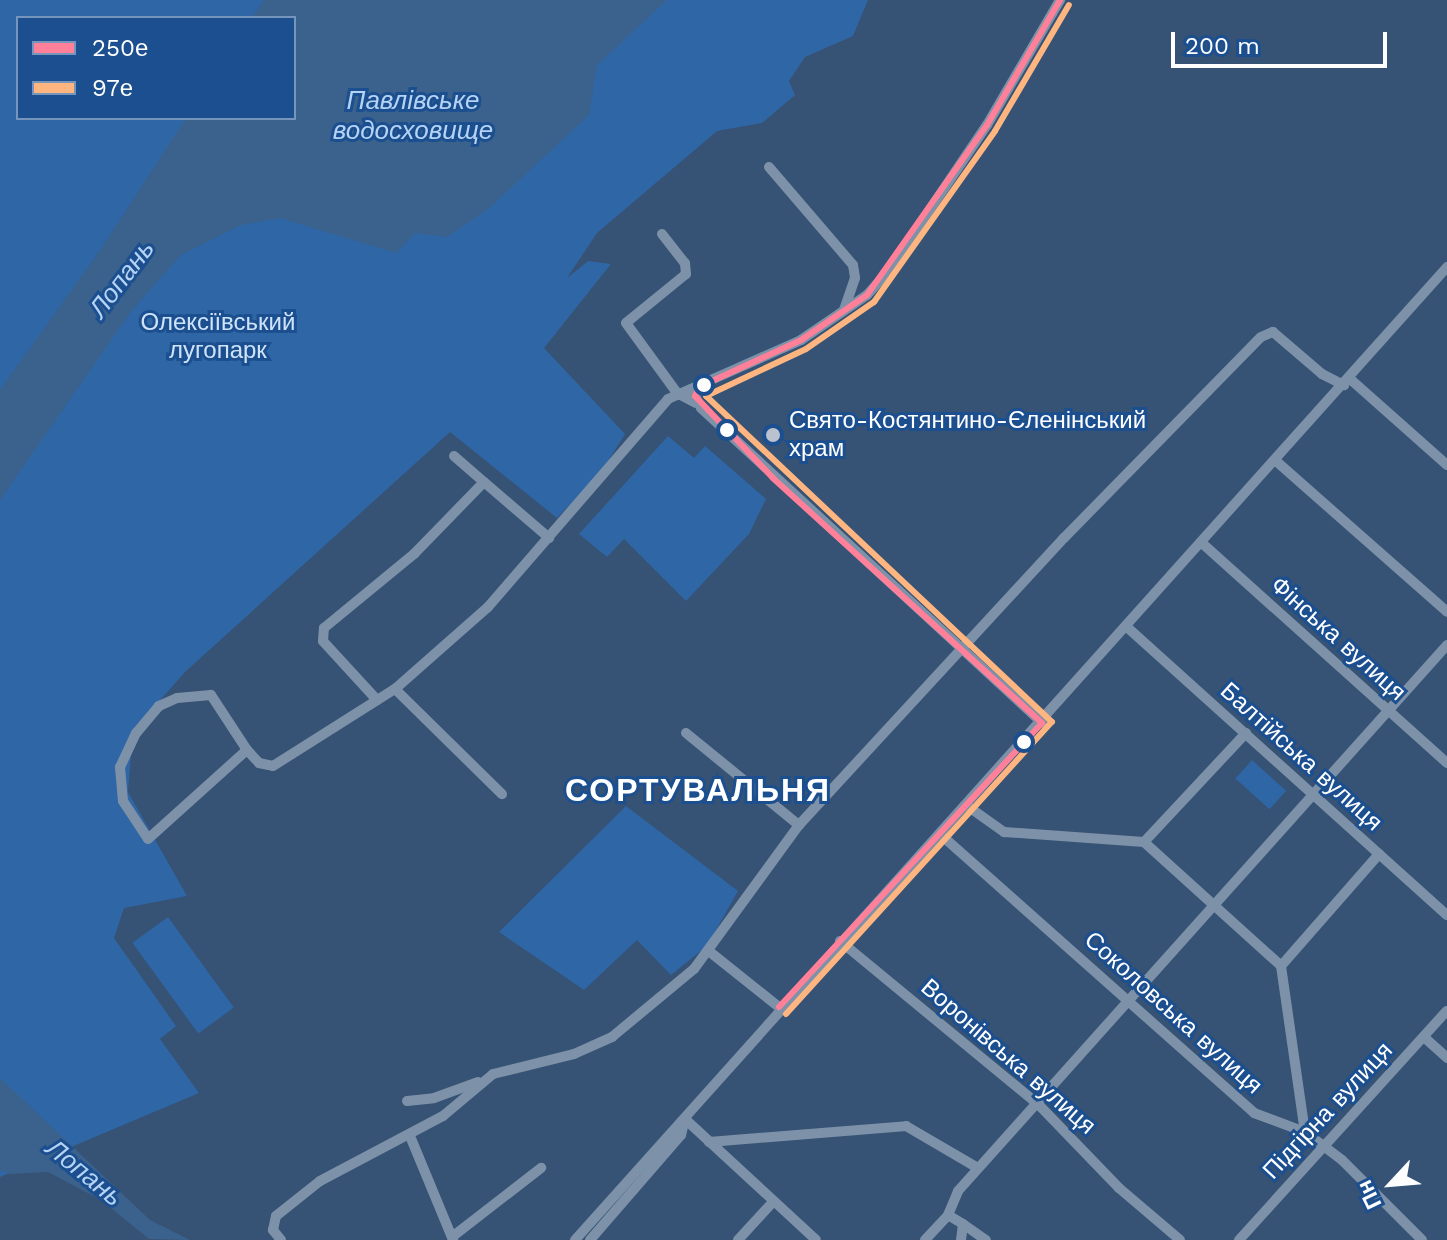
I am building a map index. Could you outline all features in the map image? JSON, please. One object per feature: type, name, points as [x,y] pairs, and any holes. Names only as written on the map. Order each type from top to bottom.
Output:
[{"type":"street","points":[[247,750],[148,839],[123,801],[120,767],[136,733],[159,706],[177,698],[211,695],[247,750],[259,763],[273,766],[395,689],[488,607],[677,393],[699,387],[801,340],[844,310],[887,273],[987,125],[1060,0]]},
{"type":"street","points":[[769,167],[853,265],[855,278],[844,310]]},
{"type":"street","points":[[662,234],[685,263],[686,274],[626,323],[677,393],[696,403],[773,478],[1042,723]]},
{"type":"street","points":[[575,1240],[672,1128],[685,1119],[779,1007],[1128,628],[1447,267]]},
{"type":"street","points":[[407,1101],[434,1098],[484,1080],[506,1068],[574,1054],[612,1037],[710,952],[799,825],[1261,337],[1273,332],[1322,374],[1346,381],[1446,462]]},
{"type":"street","points":[[696,403],[699,387]]},
{"type":"street","points":[[454,456],[549,538]]},
{"type":"street","points":[[1276,461],[1447,612]]},
{"type":"street","points":[[377,700],[323,641],[324,628],[414,554],[484,482]]},
{"type":"street","name":"Фінська вулиця","points":[[1203,544],[1447,763]]},
{"type":"street","name":"Балтійська вулиця","points":[[1128,628],[1447,915]]},
{"type":"street","points":[[925,1240],[948,1215],[958,1191],[978,1168],[1447,645]]},
{"type":"street","points":[[395,689],[502,794]]},
{"type":"street","points":[[686,733],[799,825]]},
{"type":"street","points":[[1144,842],[1246,733]]},
{"type":"street","points":[[966,805],[1004,832],[1144,842],[1281,966],[1305,1132]]},
{"type":"street","name":"Соколовська вулиця","points":[[940,834],[1131,999],[1254,1113],[1305,1132],[1319,1147],[1342,1160],[1422,1240]]},
{"type":"street","points":[[1281,966],[1379,854]]},
{"type":"street","name":"Воронівська вулиця","points":[[840,941],[1038,1104],[1119,1188],[1180,1240]]},
{"type":"street","points":[[710,952],[779,1007]]},
{"type":"street","name":"Підгірна вулиця","points":[[1239,1240],[1319,1147],[1425,1038],[1447,1011]]},
{"type":"street","points":[[1425,1038],[1447,1058]]},
{"type":"street","points":[[280,1239],[273,1230],[276,1216],[320,1181],[443,1116],[484,1080]]},
{"type":"street","points":[[685,1119],[816,1240]]},
{"type":"street","points":[[590,1240],[681,1135],[685,1119]]},
{"type":"street","points":[[709,1142],[906,1126],[978,1168]]},
{"type":"street","points":[[410,1136],[452,1236],[541,1168]]},
{"type":"street","points":[[738,1240],[773,1202]]},
{"type":"street","points":[[948,1215],[986,1240]]},
{"type":"street","points":[[961,1240],[963,1224]]},
{"type":"green space","name":"Олексіївський лугопарк","points":[[0,0],[868,0],[853,36],[805,57],[789,81],[795,95],[762,123],[717,131],[597,233],[567,278],[588,261],[611,264],[544,348],[625,434],[602,471],[557,518],[450,432],[185,672],[133,731],[128,792],[187,896],[124,908],[114,938],[176,1026],[160,1039],[199,1093],[0,1177]]},
{"type":"green space","points":[[668,436],[694,458],[705,446],[766,499],[749,534],[686,601],[624,539],[607,557],[579,534]]},
{"type":"green space","points":[[1252,760],[1286,791],[1269,809],[1235,779]]},
{"type":"green space","points":[[626,806],[738,891],[707,946],[671,975],[637,940],[584,990],[499,932]]},
{"type":"green space","points":[[168,917],[234,1008],[198,1033],[132,943]]},
{"type":"water","name":"Павлівське водосховище","points":[[264,0],[667,0],[597,65],[589,115],[488,209],[447,237],[415,233],[396,253],[280,218],[241,225],[181,255],[132,310],[0,500],[0,390],[101,249],[185,120],[296,120],[296,16],[253,16]]},
{"type":"water","name":"Лопань","points":[[0,1078],[150,1220],[190,1240],[149,1239],[101,1200],[48,1172],[10,1174],[0,1170]]},
{"type":"transit line","name":"250е","points":[[779,1007],[1042,723],[773,478],[695,396],[699,387],[801,340],[867,295],[987,125],[1060,0]]},
{"type":"transit line","name":"97е","points":[[786,1014],[1052,722],[706,396],[806,349],[874,302],[995,131],[1069,5]]},
{"type":"place","name":"Свято-Костянтино-Єленінський храм","points":[[773,435]]},
{"type":"district","name":"СОРТУВАЛЬНЯ","points":[[698,790]]}]
